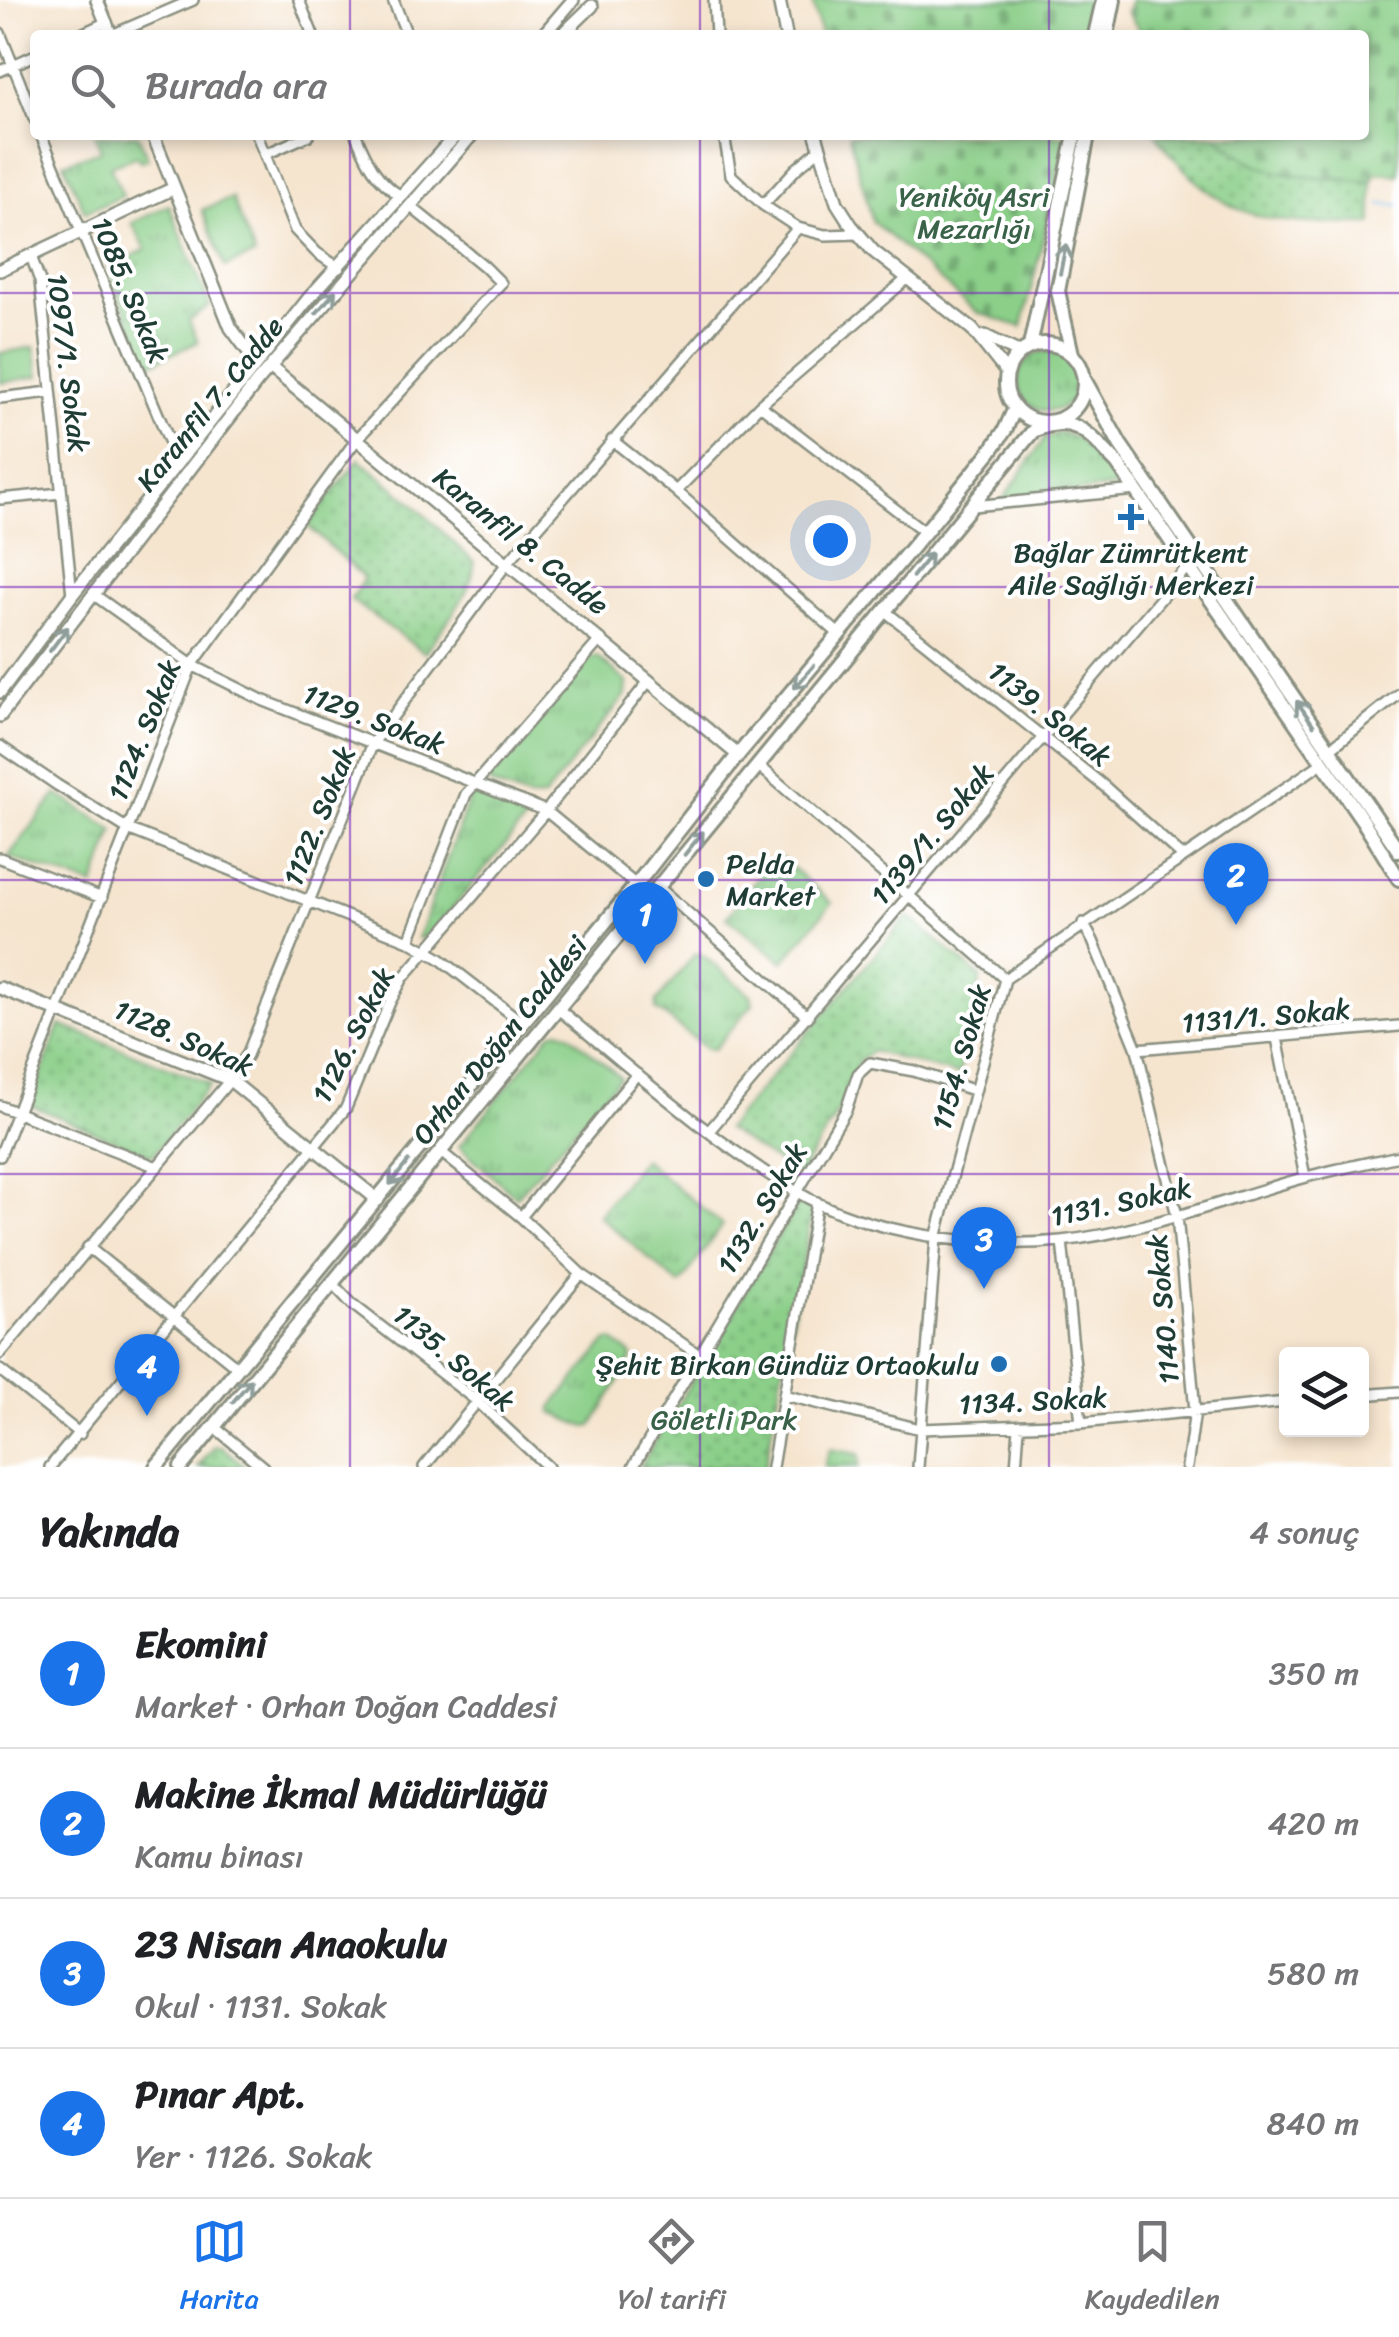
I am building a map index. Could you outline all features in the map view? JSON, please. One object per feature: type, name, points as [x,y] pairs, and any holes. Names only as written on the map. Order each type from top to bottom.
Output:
[{"type":"main road","points":[[1096,30],[1103,0]]},
{"type":"main road","points":[[1108,30],[1114,0]]},
{"type":"main road","points":[[1074,140],[1025,350],[1007,373],[1006,386],[1015,408],[1033,420],[1078,427],[1138,490],[1399,879]]},
{"type":"main road","points":[[1087,140],[1058,292],[1072,354],[1120,444],[1399,851]]},
{"type":"main road","points":[[1025,350],[1052,344],[1072,354]]},
{"type":"main road","points":[[1055,421],[1074,410],[1084,379]]},
{"type":"main road","points":[[156,1467],[990,452],[1015,408]]},
{"type":"main road","name":"Orhan Doğan Caddesi","points":[[181,1467],[1020,443],[1033,431],[1055,421]]},
{"type":"street","points":[[97,0],[109,29],[193,0]]},
{"type":"street","points":[[299,0],[312,30]]},
{"type":"street","points":[[393,0],[405,30]]},
{"type":"street","points":[[714,0],[716,30]]},
{"type":"street","points":[[779,0],[785,30]]},
{"type":"street","points":[[550,30],[587,2]]},
{"type":"street","points":[[566,30],[587,2]]},
{"type":"street","points":[[0,34],[30,108]]},
{"type":"street","points":[[0,71],[30,57]]},
{"type":"street","name":"1085. Sokak","points":[[43,140],[178,462]]},
{"type":"street","name":"Karanfil 8. Cadde","points":[[156,140],[172,190],[231,328],[263,365],[508,562],[738,755]]},
{"type":"street","points":[[259,140],[295,230],[338,268]]},
{"type":"street","points":[[266,154],[298,140]]},
{"type":"street","points":[[358,140],[371,170],[405,201]]},
{"type":"street","name":"Karanfil 7. Cadde","points":[[0,692],[178,462],[405,201],[452,140]]},
{"type":"street","name":"Karanfil 7. Cadde","points":[[0,716],[309,298],[467,140]]},
{"type":"street","points":[[724,140],[731,176],[764,205],[798,228],[825,235],[858,234]]},
{"type":"street","points":[[818,140],[838,202],[858,234],[873,251],[972,329],[1007,373]]},
{"type":"street","points":[[764,205],[820,148]]},
{"type":"street","points":[[0,270],[172,190]]},
{"type":"street","name":"1124. Sokak","points":[[0,1156],[192,665],[357,439],[500,284],[484,266],[405,201]]},
{"type":"street","name":"1122. Sokak","points":[[0,1354],[247,1055],[373,743],[508,562],[798,228]]},
{"type":"street","name":"1097/1. Sokak","points":[[31,256],[40,281],[72,595]]},
{"type":"street","points":[[676,490],[760,405],[908,278]]},
{"type":"street","points":[[972,329],[1025,350]]},
{"type":"street","points":[[0,398],[50,392]]},
{"type":"street","points":[[760,405],[925,532]]},
{"type":"street","points":[[612,440],[676,490],[840,635]]},
{"type":"street","points":[[970,506],[1138,490]]},
{"type":"street","points":[[0,499],[62,494]]},
{"type":"street","name":"1139/1. Sokak","points":[[709,1131],[1189,565]]},
{"type":"street","name":"1129. Sokak","points":[[93,594],[192,665],[262,700],[546,811],[636,886]]},
{"type":"street","name":"1139. Sokak","points":[[885,611],[1104,786],[1182,856]]},
{"type":"street","points":[[409,941],[466,794],[601,639]]},
{"type":"street","name":"1126. Sokak","points":[[50,1467],[346,1108],[390,1002],[424,951],[449,927],[546,811],[648,682]]},
{"type":"street","points":[[1330,750],[1399,694]]},
{"type":"street","points":[[0,746],[128,829],[409,941],[440,958],[523,1023]]},
{"type":"street","name":"1154. Sokak","points":[[918,1467],[936,1238],[1005,979],[1322,763]]},
{"type":"street","points":[[758,765],[1005,979]]},
{"type":"street","points":[[0,858],[102,898]]},
{"type":"street","points":[[658,887],[808,1017]]},
{"type":"street","name":"1140. Sokak","points":[[1082,923],[1094,941],[1137,1049],[1177,1216],[1196,1411],[1188,1467]]},
{"type":"street","name":"1128. Sokak","points":[[0,988],[230,1080],[378,1200]]},
{"type":"street","name":"1131. Sokak","points":[[557,1008],[709,1131],[797,1192],[871,1222],[936,1238],[981,1243],[1062,1241],[1177,1216],[1305,1177],[1399,1156]]},
{"type":"street","name":"1131/1. Sokak","points":[[1137,1049],[1399,1026]]},
{"type":"street","points":[[1277,1038],[1305,1177]]},
{"type":"street","name":"1132. Sokak","points":[[634,1467],[846,1110],[858,1074],[867,1065],[914,1072],[974,1090]]},
{"type":"street","points":[[521,1217],[638,1074]]},
{"type":"street","points":[[0,1106],[157,1167]]},
{"type":"street","points":[[442,1152],[521,1217],[581,1274],[699,1355]]},
{"type":"street","points":[[772,1467],[817,1202]]},
{"type":"street","points":[[1062,1241],[1082,1423]]},
{"type":"street","points":[[88,1247],[238,1368]]},
{"type":"street","points":[[424,1467],[581,1274]]},
{"type":"street","name":"1135. Sokak","points":[[332,1283],[352,1304],[478,1402],[548,1467]]},
{"type":"street","points":[[0,1370],[80,1434]]},
{"type":"street","points":[[1369,1395],[1399,1392]]},
{"type":"street","name":"1134. Sokak","points":[[784,1395],[920,1429],[1082,1423],[1279,1403]]},
{"type":"street","points":[[214,1426],[263,1467]]},
{"type":"street","points":[[1016,1467],[1019,1427]]},
{"type":"green space","points":[[812,0],[1098,0],[1092,30],[820,30]]},
{"type":"green space","points":[[1131,0],[1399,0],[1399,175],[1375,173],[1372,182],[1288,174],[1252,162],[1222,140],[1369,140],[1369,30],[1140,30],[1127,12]]},
{"type":"green space","points":[[97,140],[140,140],[148,159],[140,161],[137,156],[110,166],[123,196],[85,212],[64,163],[101,150]]},
{"type":"green space","name":"Yeniköy Asri Mezarlığı","points":[[850,140],[1067,140],[1022,327],[978,313],[873,222]]},
{"type":"green space","points":[[1160,140],[1222,140],[1270,170],[1372,182],[1372,224],[1303,223],[1249,213],[1203,187]]},
{"type":"green space","points":[[232,198],[255,255],[225,267],[202,210]]},
{"type":"green space","points":[[169,205],[210,306],[189,321],[198,342],[147,365],[108,268],[146,249],[132,223]]},
{"type":"green space","points":[[34,347],[39,376],[0,383],[0,353]]},
{"type":"green space","points":[[1048,351],[1069,360],[1078,381],[1069,402],[1048,411],[1027,402],[1018,381],[1027,360]]},
{"type":"green space","points":[[1060,432],[1078,439],[1120,487],[1003,500],[1045,438]]},
{"type":"green space","points":[[359,459],[474,562],[463,597],[425,653],[351,600],[364,578],[307,525]]},
{"type":"green space","points":[[592,657],[598,657],[627,682],[626,695],[543,798],[529,799],[490,784],[488,780]]},
{"type":"green space","points":[[57,794],[114,830],[94,886],[8,857]]},
{"type":"green space","points":[[471,794],[521,809],[528,812],[528,817],[428,938],[418,938]]},
{"type":"green space","points":[[773,858],[782,859],[832,903],[783,962],[727,917]]},
{"type":"green space","points":[[908,916],[981,977],[959,1075],[872,1051],[859,1061],[840,1109],[798,1176],[726,1129]]},
{"type":"green space","points":[[695,954],[701,954],[751,995],[753,1004],[714,1049],[707,1049],[656,1009],[657,1001]]},
{"type":"green space","points":[[60,1025],[211,1084],[152,1156],[30,1105]]},
{"type":"green space","points":[[552,1032],[568,1033],[620,1077],[516,1197],[459,1146]]},
{"type":"green space","points":[[643,1159],[722,1225],[680,1285],[598,1215]]},
{"type":"green space","name":"Göletli Park","points":[[802,1203],[811,1209],[811,1218],[765,1467],[640,1467],[796,1207]]},
{"type":"green space","points":[[607,1341],[613,1341],[632,1359],[592,1426],[552,1413],[552,1407]]},
{"type":"green space","points":[[215,1446],[222,1447],[246,1467],[198,1467]]},
{"type":"green space","points":[[830,1449],[859,1454],[859,1467],[824,1467]]},
{"type":"waterway","points":[[1380,204],[1399,205]]},
{"type":"place","name":"Bağlar Zümrütkent Aile Sağlığı Merkezi","points":[[1131,517]]},
{"type":"place","name":"Pelda Market","points":[[706,879]]},
{"type":"place","name":"Makine İkmal Müdürlüğü","points":[[1236,925]]},
{"type":"place","name":"Ekomini","points":[[645,964]]},
{"type":"place","name":"23 Nisan Anaokulu","points":[[984,1289]]},
{"type":"place","name":"Şehit Birkan Gündüz Ortaokulu","points":[[999,1364]]},
{"type":"place","name":"Pınar Apt.","points":[[147,1416]]}]
